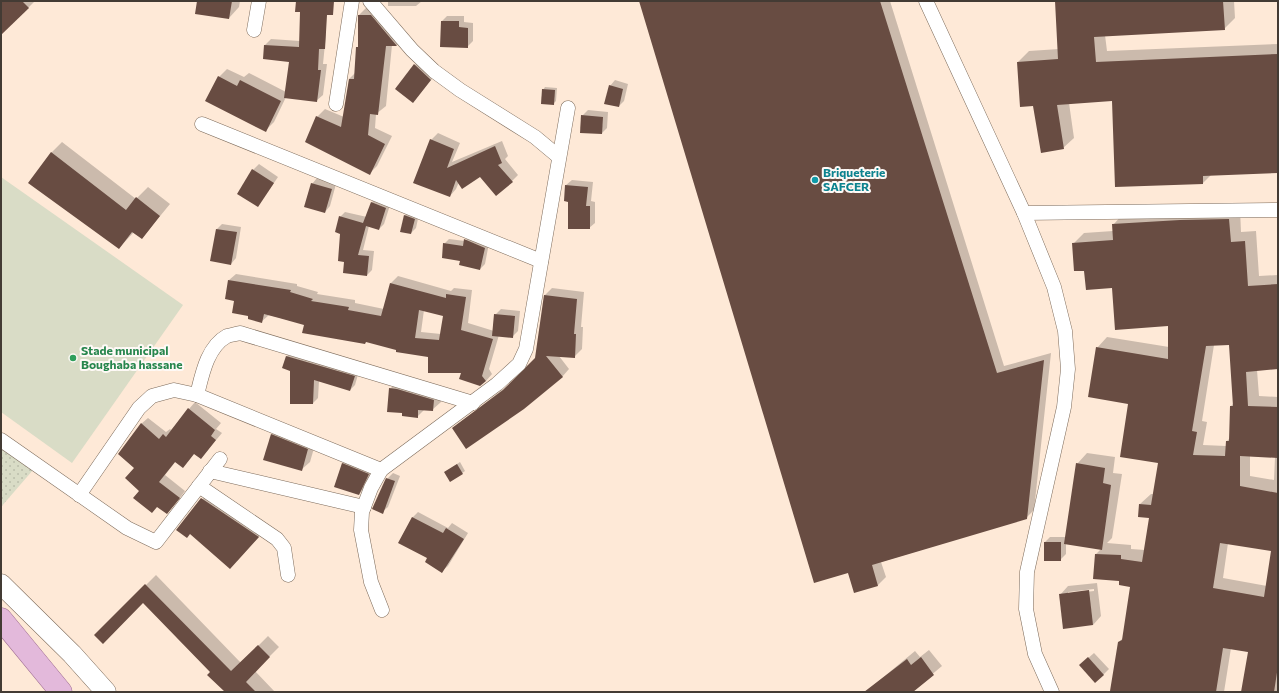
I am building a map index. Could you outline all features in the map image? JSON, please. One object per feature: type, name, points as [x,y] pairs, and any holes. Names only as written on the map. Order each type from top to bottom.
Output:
[{"type":"main road","points":[[1,584],[72,654],[106,692]]},
{"type":"main road","points":[[1,619],[61,692]]},
{"type":"street","points":[[254,30],[258,1]]},
{"type":"street","points":[[336,104],[352,1]]},
{"type":"street","points":[[370,1],[412,50],[434,71],[460,90],[535,137],[559,157]]},
{"type":"street","points":[[926,1],[1024,212],[1054,287],[1065,331],[1068,369],[1064,407],[1026,572],[1026,609],[1034,654],[1052,692]]},
{"type":"street","points":[[382,610],[371,582],[364,553],[361,530],[364,507],[371,488],[381,470],[473,403],[519,364],[526,350],[568,108]]},
{"type":"street","points":[[202,124],[541,261]]},
{"type":"street","points":[[1024,212],[1278,210]]},
{"type":"street","points":[[197,395],[206,362],[216,347],[227,336],[240,333],[473,403]]},
{"type":"street","points":[[79,495],[139,408],[152,396],[174,390],[197,395],[381,470]]},
{"type":"street","points":[[1,440],[127,528],[156,542],[220,459]]},
{"type":"street","points":[[210,471],[364,507]]},
{"type":"street","points":[[199,486],[277,539],[284,548],[288,575]]},
{"type":"green space","name":"Stade municipal Boughaba hassane","points":[[1,177],[183,305],[72,463],[1,412]]},
{"type":"green space","points":[[1,448],[33,470],[1,507]]},
{"type":"building","points":[[1,1],[22,1],[29,8],[1,35]]},
{"type":"building","points":[[197,1],[232,1],[229,19],[195,14]]},
{"type":"building","points":[[296,1],[334,1],[333,15],[327,15],[325,49],[319,49],[318,70],[321,70],[317,102],[284,98],[289,62],[263,59],[264,45],[299,47],[300,12],[295,12]]},
{"type":"building","name":"Briqueterie SAFCER","points":[[639,1],[880,1],[997,373],[1044,360],[1027,519],[872,565],[878,586],[854,593],[848,573],[814,583]]},
{"type":"building","points":[[1055,1],[1223,1],[1225,30],[1094,37],[1096,62],[1278,54],[1278,173],[1203,176],[1203,184],[1115,187],[1112,101],[1057,105],[1064,149],[1041,153],[1033,106],[1020,107],[1017,62],[1058,59]]},
{"type":"building","points":[[358,15],[371,15],[397,46],[386,46],[378,115],[370,114],[368,135],[385,144],[370,175],[305,142],[316,116],[341,127],[349,79],[354,79],[356,47],[358,47]]},
{"type":"building","points":[[441,21],[459,21],[459,27],[468,28],[468,48],[440,47]]},
{"type":"building","points":[[414,64],[431,80],[413,103],[395,89]]},
{"type":"building","points":[[218,76],[237,86],[240,80],[281,101],[266,132],[205,101]]},
{"type":"building","points":[[609,85],[623,89],[619,107],[604,104]]},
{"type":"building","points":[[542,89],[555,90],[554,105],[541,104]]},
{"type":"building","points":[[581,115],[603,117],[602,134],[580,133]]},
{"type":"building","points":[[430,139],[454,149],[447,168],[495,146],[502,163],[498,165],[513,182],[496,196],[480,177],[462,189],[456,180],[450,197],[413,183]]},
{"type":"building","points":[[51,152],[126,210],[136,197],[160,216],[142,239],[132,232],[119,249],[28,183]]},
{"type":"building","points":[[252,169],[274,183],[258,207],[237,194]]},
{"type":"building","points":[[311,183],[332,189],[325,213],[304,207]]},
{"type":"building","points":[[565,185],[588,187],[586,206],[590,206],[590,229],[568,229],[568,202],[564,201]]},
{"type":"building","points":[[371,202],[386,208],[379,230],[366,226],[358,255],[369,256],[367,276],[343,273],[344,262],[338,261],[340,234],[335,232],[339,216],[363,223]]},
{"type":"building","points":[[404,215],[415,219],[411,234],[400,232]]},
{"type":"building","points":[[1229,219],[1231,242],[1245,241],[1248,286],[1278,284],[1278,369],[1246,372],[1248,406],[1278,407],[1278,458],[1240,456],[1240,486],[1278,493],[1278,666],[1274,692],[1241,692],[1248,652],[1223,648],[1216,692],[1110,691],[1118,642],[1122,640],[1130,587],[1119,585],[1119,581],[1093,579],[1095,554],[1121,555],[1121,559],[1142,562],[1149,518],[1138,517],[1139,504],[1151,505],[1158,463],[1120,457],[1128,404],[1088,397],[1096,347],[1168,359],[1168,326],[1115,330],[1112,288],[1086,290],[1084,271],[1074,271],[1072,243],[1113,240],[1112,224]],"holes":[[[1229,345],[1233,406],[1230,406],[1229,441],[1226,441],[1225,456],[1193,455],[1197,432],[1192,431],[1206,346]],[[1220,543],[1271,551],[1264,597],[1213,588]]]},
{"type":"building","points":[[216,229],[237,232],[231,265],[210,261]]},
{"type":"building","points":[[464,239],[485,248],[480,270],[459,265],[460,261],[442,258],[443,243],[463,246]]},
{"type":"building","points":[[228,280],[291,290],[290,292],[313,299],[311,301],[349,307],[348,310],[381,316],[390,283],[446,298],[446,294],[466,297],[461,330],[493,339],[482,376],[486,381],[480,386],[459,379],[461,373],[428,373],[428,357],[396,352],[396,350],[366,342],[365,344],[302,333],[304,325],[264,314],[262,323],[248,319],[248,316],[232,313],[234,301],[225,299]],"holes":[[[419,310],[443,316],[439,340],[415,338]]]},
{"type":"building","points":[[544,295],[577,299],[574,334],[576,334],[575,358],[546,356],[563,377],[524,409],[466,449],[452,428],[503,390],[535,358]]},
{"type":"building","points":[[494,314],[515,316],[513,338],[492,336]]},
{"type":"building","points":[[286,356],[355,376],[350,391],[314,380],[313,404],[290,404],[290,371],[282,368]]},
{"type":"building","points":[[389,388],[434,400],[433,411],[418,410],[418,418],[402,416],[402,413],[387,412]]},
{"type":"building","points":[[188,408],[215,430],[211,436],[216,440],[201,459],[194,454],[183,468],[175,462],[159,482],[180,498],[167,514],[157,507],[152,513],[133,498],[139,491],[125,478],[134,468],[118,454],[141,423],[159,439],[163,434],[166,437]]},
{"type":"building","points":[[271,434],[308,449],[302,471],[263,460]]},
{"type":"building","points":[[342,463],[369,474],[359,495],[334,487]]},
{"type":"building","points":[[1076,463],[1105,468],[1103,483],[1111,485],[1102,550],[1064,544]]},
{"type":"building","points":[[457,464],[463,474],[450,482],[444,472]]},
{"type":"building","points":[[386,478],[395,481],[383,514],[372,509]]},
{"type":"building","points":[[201,498],[259,537],[230,569],[190,534],[187,538],[176,530]]},
{"type":"building","points":[[412,517],[443,533],[446,528],[464,539],[442,573],[425,562],[427,558],[398,543]]},
{"type":"building","points":[[1044,542],[1061,542],[1061,561],[1044,561]]},
{"type":"building","points":[[145,584],[231,671],[258,645],[270,657],[246,682],[256,692],[225,692],[207,675],[210,672],[143,603],[103,644],[94,635]]},
{"type":"building","points":[[1089,590],[1093,625],[1063,629],[1059,594]]},
{"type":"building","points":[[921,657],[934,675],[913,692],[864,692],[907,659],[911,665]]},
{"type":"building","points":[[1088,657],[1104,675],[1095,683],[1079,665]]},
{"type":"place","name":"Briqueterie SAFCER","points":[[815,180]]},
{"type":"place","name":"Stade municipal Boughaba hassane","points":[[73,358]]}]
